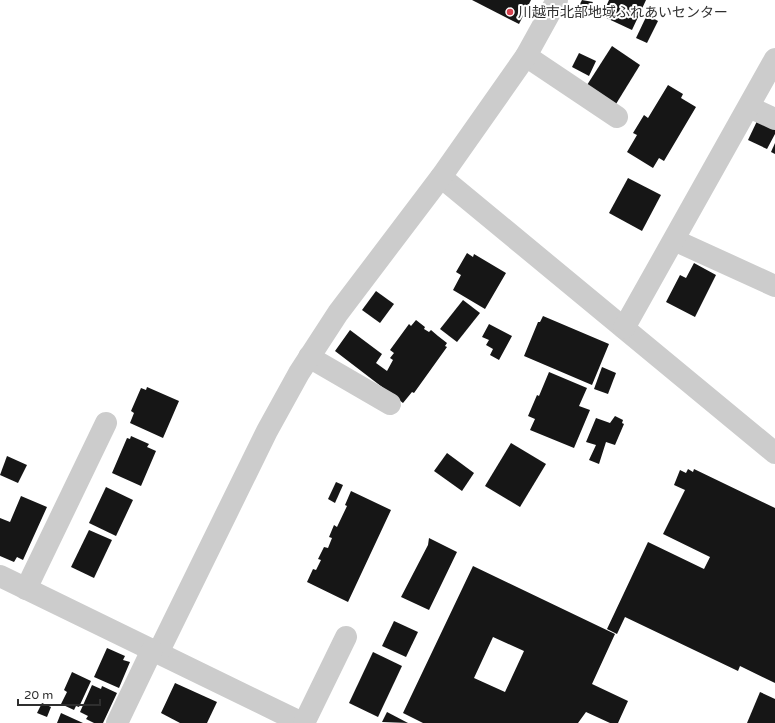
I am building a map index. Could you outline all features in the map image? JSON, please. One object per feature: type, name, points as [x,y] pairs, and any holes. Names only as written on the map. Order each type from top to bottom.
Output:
[{"type":"street","points":[[117,723],[267,431],[309,357],[338,313],[441,177],[526,56],[556,0]]},
{"type":"street","points":[[526,56],[617,117]]},
{"type":"street","points":[[624,328],[775,59]]},
{"type":"street","points":[[749,107],[775,119]]},
{"type":"street","points":[[441,177],[775,453]]},
{"type":"street","points":[[674,240],[775,286]]},
{"type":"street","points":[[309,357],[390,404]]},
{"type":"street","points":[[26,589],[106,423]]},
{"type":"street","points":[[0,576],[303,723],[346,637]]},
{"type":"building","name":"川越市北部地域ふれあいセンター","points":[[472,0],[531,0],[519,24]]},
{"type":"building","points":[[582,0],[593,2],[588,11],[579,6]]},
{"type":"building","points":[[609,0],[646,0],[632,30],[602,16]]},
{"type":"building","points":[[647,15],[658,21],[647,43],[636,38]]},
{"type":"building","points":[[612,46],[640,65],[616,104],[587,85]]},
{"type":"building","points":[[579,53],[596,61],[589,76],[572,67]]},
{"type":"building","points":[[668,85],[683,94],[681,98],[696,107],[664,161],[659,158],[653,168],[627,152],[637,135],[633,133],[644,115],[648,118]]},
{"type":"building","points":[[758,119],[775,127],[775,134],[767,149],[748,140]]},
{"type":"building","points":[[775,143],[775,154],[771,152]]},
{"type":"building","points":[[628,178],[661,195],[642,231],[609,213]]},
{"type":"building","points":[[467,253],[473,257],[474,254],[506,273],[485,309],[453,290],[461,275],[456,272]]},
{"type":"building","points":[[694,263],[716,275],[695,317],[666,302],[680,275],[686,278]]},
{"type":"building","points":[[376,291],[394,304],[380,323],[362,310]]},
{"type":"building","points":[[463,300],[480,313],[457,342],[440,329]]},
{"type":"building","points":[[543,316],[609,344],[592,385],[524,356],[538,322],[540,322]]},
{"type":"building","points":[[416,320],[425,327],[424,329],[429,332],[431,330],[447,343],[445,346],[447,347],[414,393],[412,392],[403,403],[335,351],[350,330],[382,354],[376,363],[387,371],[393,360],[390,358],[394,353],[390,350],[409,324],[411,326]]},
{"type":"building","points":[[489,324],[512,336],[499,360],[490,355],[493,349],[486,345],[489,340],[482,337]]},
{"type":"building","points":[[602,367],[616,373],[608,394],[594,389]]},
{"type":"building","points":[[549,372],[587,388],[579,406],[590,410],[574,448],[530,430],[535,419],[528,416],[537,395],[539,396]]},
{"type":"building","points":[[147,387],[179,401],[163,438],[130,423],[134,413],[131,411],[141,388],[146,390]]},
{"type":"building","points":[[615,416],[623,420],[622,423],[624,424],[615,445],[606,442],[599,464],[589,460],[596,445],[586,442],[596,418],[610,423]]},
{"type":"building","points":[[131,436],[149,444],[147,447],[156,451],[141,486],[112,473],[127,438],[130,439]]},
{"type":"building","points":[[511,443],[546,464],[520,507],[485,486]]},
{"type":"building","points":[[447,453],[474,473],[462,491],[434,471]]},
{"type":"building","points":[[7,456],[27,465],[18,483],[0,475]]},
{"type":"building","points":[[688,469],[693,472],[694,469],[775,508],[775,683],[740,666],[738,671],[625,617],[617,634],[607,629],[648,542],[704,569],[710,557],[663,534],[685,490],[674,485],[680,470],[686,473]]},
{"type":"building","points":[[336,482],[343,485],[335,503],[328,499]]},
{"type":"building","points":[[106,487],[133,500],[116,536],[89,523]]},
{"type":"building","points":[[351,491],[391,510],[348,602],[307,582],[313,569],[316,570],[321,560],[318,559],[324,547],[328,548],[332,538],[329,537],[334,525],[337,527],[347,506],[345,505]]},
{"type":"building","points":[[21,496],[47,507],[23,560],[17,557],[14,562],[0,556],[0,518],[10,522]]},
{"type":"building","points":[[89,530],[112,540],[94,578],[71,567]]},
{"type":"building","points":[[429,538],[457,552],[429,610],[401,597],[428,545]]},
{"type":"building","points":[[473,566],[615,634],[592,684],[628,701],[618,723],[610,723],[586,712],[578,723],[423,723],[403,713]],"holes":[[[493,637],[524,651],[505,692],[474,678]]]},
{"type":"building","points":[[394,621],[418,632],[406,657],[382,646]]},
{"type":"building","points":[[107,648],[125,656],[123,660],[130,662],[119,688],[94,677]]},
{"type":"building","points":[[373,652],[402,666],[378,717],[349,703]]},
{"type":"building","points":[[72,672],[91,681],[79,707],[76,706],[74,710],[61,704],[67,692],[64,690]]},
{"type":"building","points":[[175,683],[217,702],[207,723],[180,723],[161,713]]},
{"type":"building","points":[[92,685],[101,689],[102,686],[117,693],[103,723],[94,723],[86,719],[88,716],[80,712]]},
{"type":"building","points":[[760,692],[775,699],[775,723],[747,723]]},
{"type":"building","points":[[42,703],[51,707],[47,717],[37,713]]},
{"type":"building","points":[[387,712],[408,723],[382,722]]},
{"type":"building","points":[[61,713],[83,723],[57,723]]},
{"type":"place","name":"川越市北部地域ふれあいセンター","points":[[510,12]]}]
